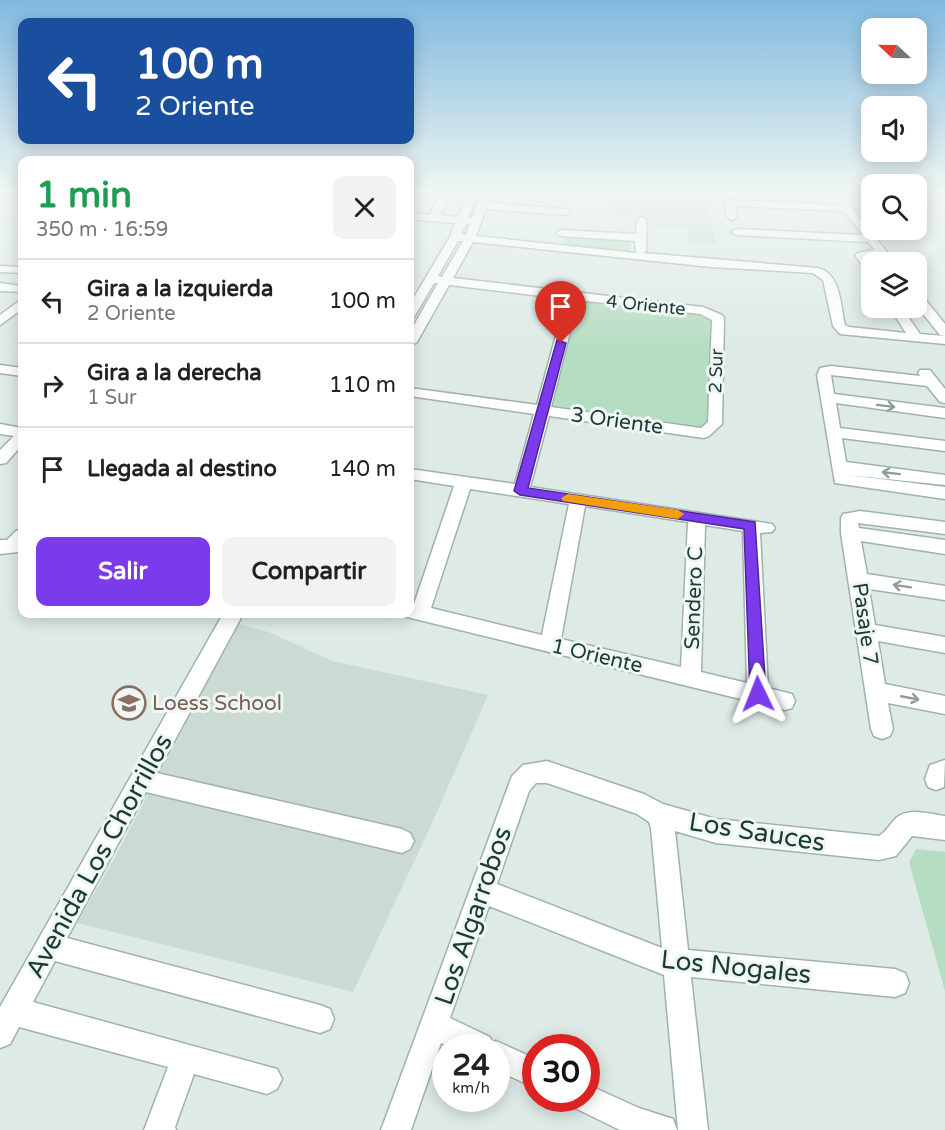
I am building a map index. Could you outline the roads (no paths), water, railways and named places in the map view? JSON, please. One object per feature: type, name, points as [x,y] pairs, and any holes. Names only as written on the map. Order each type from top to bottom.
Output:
[{"type":"street","points":[[414,307],[450,245]]},
{"type":"street","points":[[414,331],[466,245]]},
{"type":"street","points":[[534,245],[639,257],[820,271],[829,279],[842,330],[848,333],[945,340]]},
{"type":"street","points":[[639,257],[640,245]]},
{"type":"street","points":[[0,269],[18,270]]},
{"type":"street","name":"4 Oriente","points":[[430,279],[703,311],[718,318]]},
{"type":"street","points":[[0,287],[18,289]]},
{"type":"street","points":[[520,491],[573,297]]},
{"type":"street","points":[[0,321],[18,306]]},
{"type":"street","points":[[927,310],[945,332]]},
{"type":"street","name":"2 Sur","points":[[715,424],[718,318]]},
{"type":"street","points":[[903,318],[916,338]]},
{"type":"street","points":[[0,369],[18,371]]},
{"type":"street","points":[[839,473],[825,371],[876,374],[920,372],[927,374],[945,399]]},
{"type":"street","name":"3 Oriente","points":[[414,393],[705,433],[715,424]]},
{"type":"street","points":[[828,399],[945,413]]},
{"type":"street","points":[[0,429],[18,434]]},
{"type":"street","points":[[833,432],[945,446]]},
{"type":"street","points":[[0,459],[18,439]]},
{"type":"street","points":[[839,473],[945,480]]},
{"type":"street","points":[[839,473],[945,493]]},
{"type":"street","points":[[414,475],[758,527],[758,694]]},
{"type":"street","points":[[415,612],[464,482]]},
{"type":"street","points":[[550,645],[578,500]]},
{"type":"street","name":"Sendero C","points":[[691,678],[697,517]]},
{"type":"street","points":[[850,526],[860,517],[945,528]]},
{"type":"street","points":[[850,526],[945,547]]},
{"type":"street","name":"Pasaje 7","points":[[850,526],[882,729]]},
{"type":"street","points":[[859,580],[945,593]]},
{"type":"street","name":"1 Oriente","points":[[415,612],[785,701]]},
{"type":"street","name":"Avenida Los Chorrillos","points":[[3,1028],[231,618]]},
{"type":"street","points":[[866,631],[945,645]]},
{"type":"street","points":[[875,691],[945,705]]},
{"type":"street","name":"Los Sauces","points":[[531,773],[547,772],[644,805],[657,814],[716,831],[879,848],[887,847],[906,825],[920,824],[945,828]]},
{"type":"street","name":"Los Algarrobos","points":[[396,1130],[520,784],[531,773]]},
{"type":"street","points":[[141,780],[402,841]]},
{"type":"street","points":[[657,814],[663,826],[693,1130]]},
{"type":"street","name":"Los Nogales","points":[[481,890],[648,957],[677,964],[896,982]]},
{"type":"street","points":[[49,946],[320,1018]]},
{"type":"street","points":[[435,1025],[453,1034]]},
{"type":"street","points":[[3,1028],[186,1057],[267,1079]]},
{"type":"street","points":[[161,1130],[159,1129],[186,1057]]},
{"type":"street","points":[[600,1105],[636,1122],[662,1130]]},
{"type":"place","name":"Loess School","points":[[129,703]]}]
